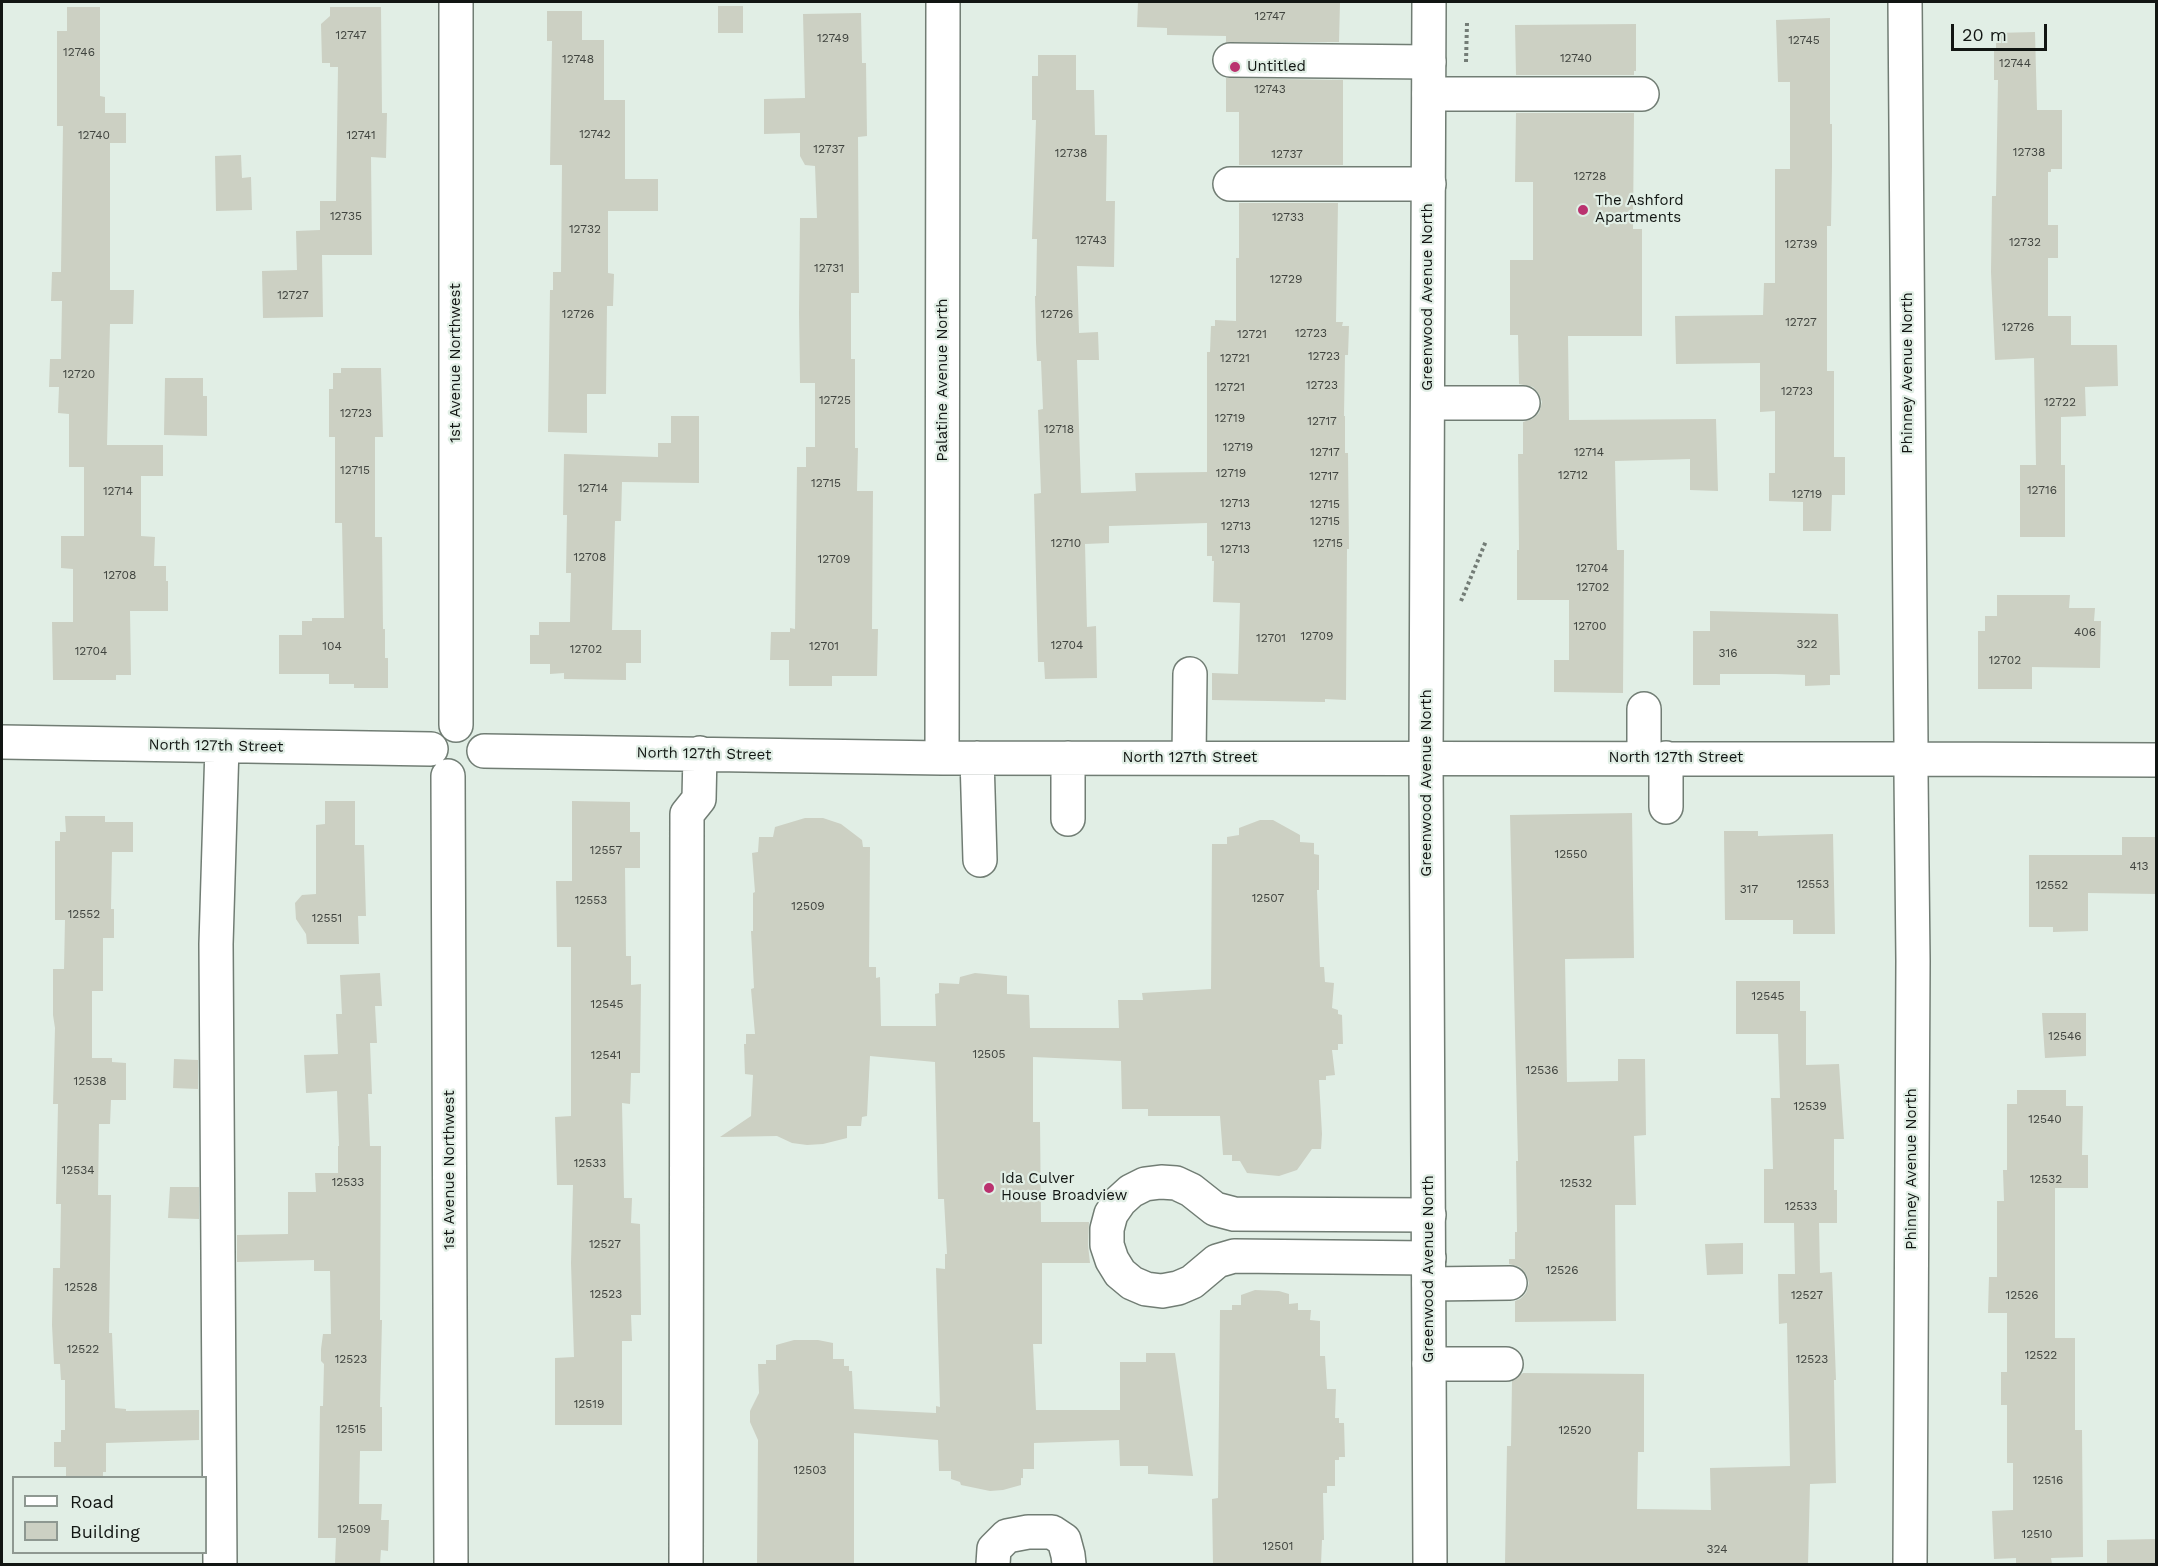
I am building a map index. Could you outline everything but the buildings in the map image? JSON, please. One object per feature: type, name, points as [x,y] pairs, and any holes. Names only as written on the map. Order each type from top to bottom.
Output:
[{"type":"street","name":"1st Avenue Northwest","points":[[456,2],[456,725]]},
{"type":"street","name":"Palatine Avenue North","points":[[942,758],[943,2]]},
{"type":"street","name":"Greenwood Avenue North","points":[[1429,2],[1426,758],[1430,1564]]},
{"type":"street","name":"Phinney Avenue North","points":[[1905,2],[1913,984],[1910,1564]]},
{"type":"street","points":[[1230,60],[1642,94]]},
{"type":"street","points":[[1230,184],[1429,184]]},
{"type":"street","points":[[1428,403],[1522,403]]},
{"type":"street","points":[[1190,674],[1190,758]]},
{"type":"street","points":[[1644,709],[1666,807]]},
{"type":"street","points":[[456,725],[471,728],[482,741],[484,751],[483,759],[473,772],[465,777],[448,776],[441,772],[431,757],[431,749],[439,733],[445,728],[456,725]]},
{"type":"street","name":"North 127th Street","points":[[2,742],[431,749]]},
{"type":"street","points":[[220,1564],[216,944],[222,746]]},
{"type":"street","name":"North 127th Street","points":[[484,751],[942,758],[2157,760]]},
{"type":"street","points":[[686,1564],[687,814],[699,799],[689,753]]},
{"type":"street","points":[[977,758],[980,860]]},
{"type":"street","points":[[1068,758],[1068,819]]},
{"type":"street","name":"1st Avenue Northwest","points":[[448,776],[451,1564]]},
{"type":"street","points":[[1429,1215],[1221,1212],[1191,1190],[1176,1183],[1161,1182],[1145,1184],[1131,1191],[1120,1201],[1111,1214],[1107,1229],[1107,1245],[1120,1273],[1132,1283],[1146,1289],[1162,1291],[1192,1282],[1217,1261],[1234,1256],[1429,1271],[1510,1283]]},
{"type":"street","points":[[1429,1364],[1506,1364]]},
{"type":"street","points":[[993,1564],[994,1549],[1007,1536],[1028,1532],[1052,1532],[1064,1540],[1069,1564]]},
{"type":"path","points":[[1466,69],[1467,23]]},
{"type":"path","points":[[1457,611],[1486,541]]},
{"type":"place","name":"Untitled","points":[[1235,67]]},
{"type":"place","name":"The Ashford Apartments","points":[[1583,210]]},
{"type":"place","name":"Ida Culver House Broadview","points":[[989,1188]]}]
